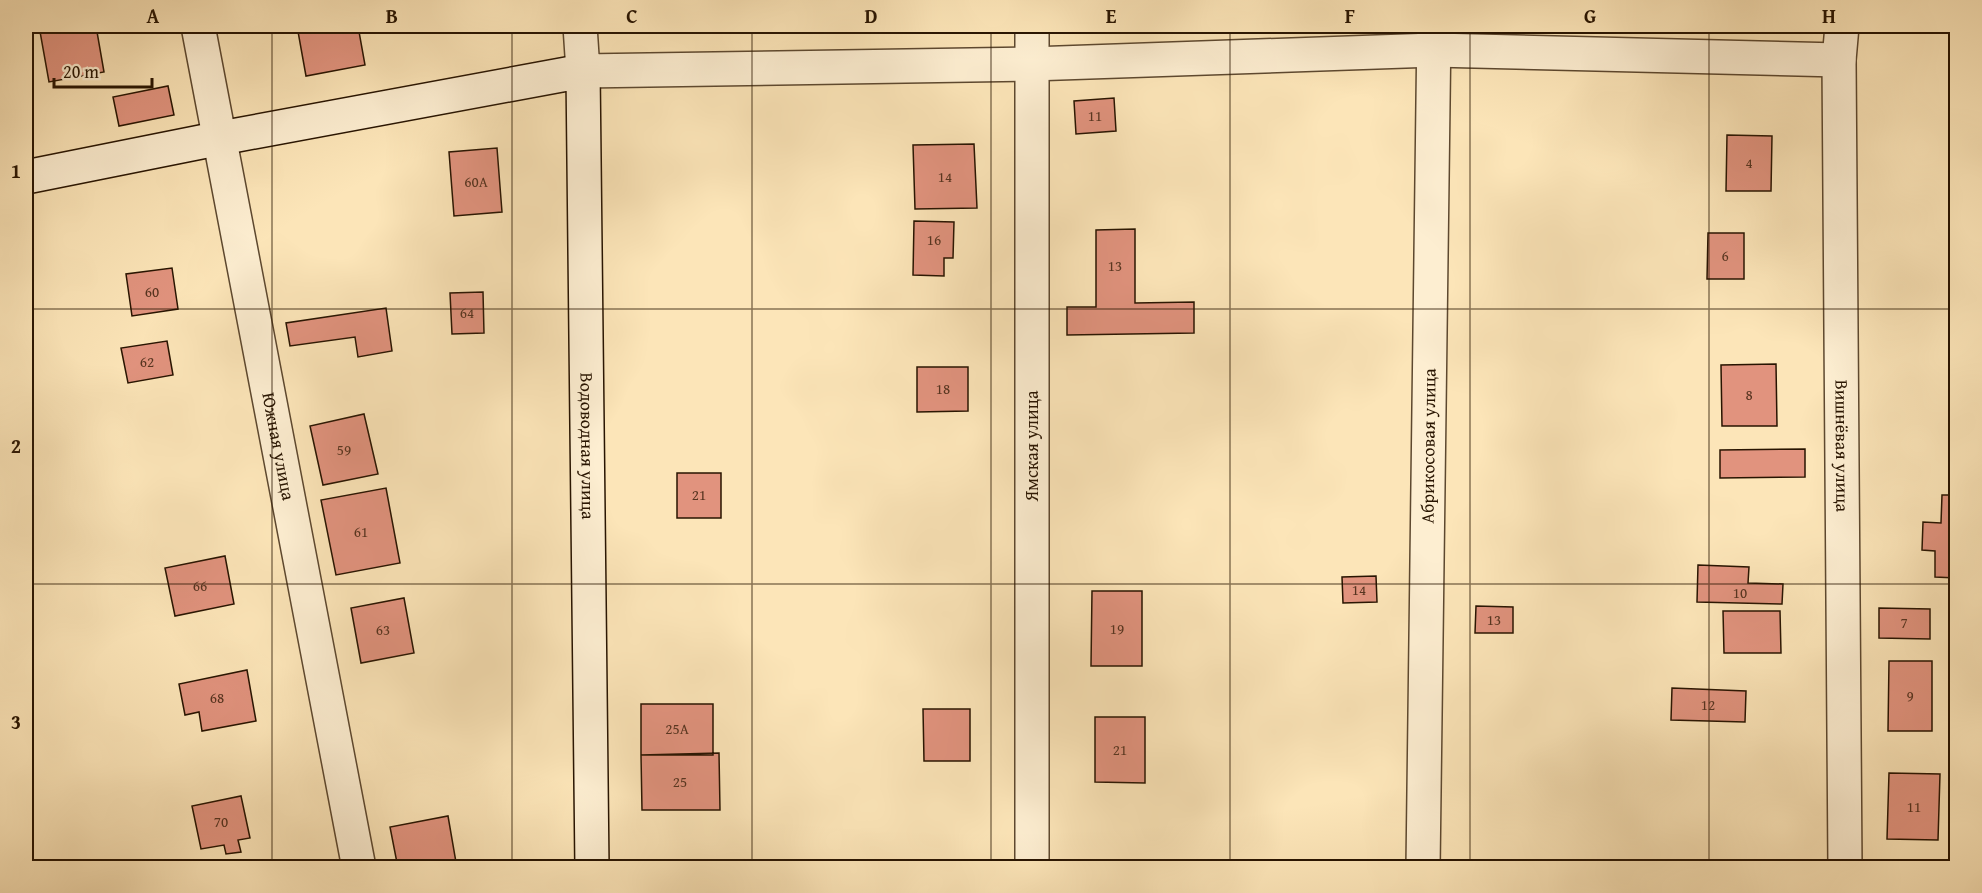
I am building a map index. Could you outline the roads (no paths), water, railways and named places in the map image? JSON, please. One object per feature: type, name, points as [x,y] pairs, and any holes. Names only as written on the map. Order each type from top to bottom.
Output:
[{"type":"street","name":"Южная улица","points":[[198,26],[359,867]]},
{"type":"street","name":"Водоводная улица","points":[[580,26],[583,71],[592,867]]},
{"type":"street","name":"Ямская улица","points":[[1032,26],[1032,867]]},
{"type":"street","name":"Вишнёвая улица","points":[[1842,26],[1839,60],[1845,867]]},
{"type":"street","points":[[26,177],[221,138],[583,71],[1031,64],[1434,38],[1839,60]]},
{"type":"street","name":"Абрикосовая улица","points":[[1423,867],[1434,38]]}]
